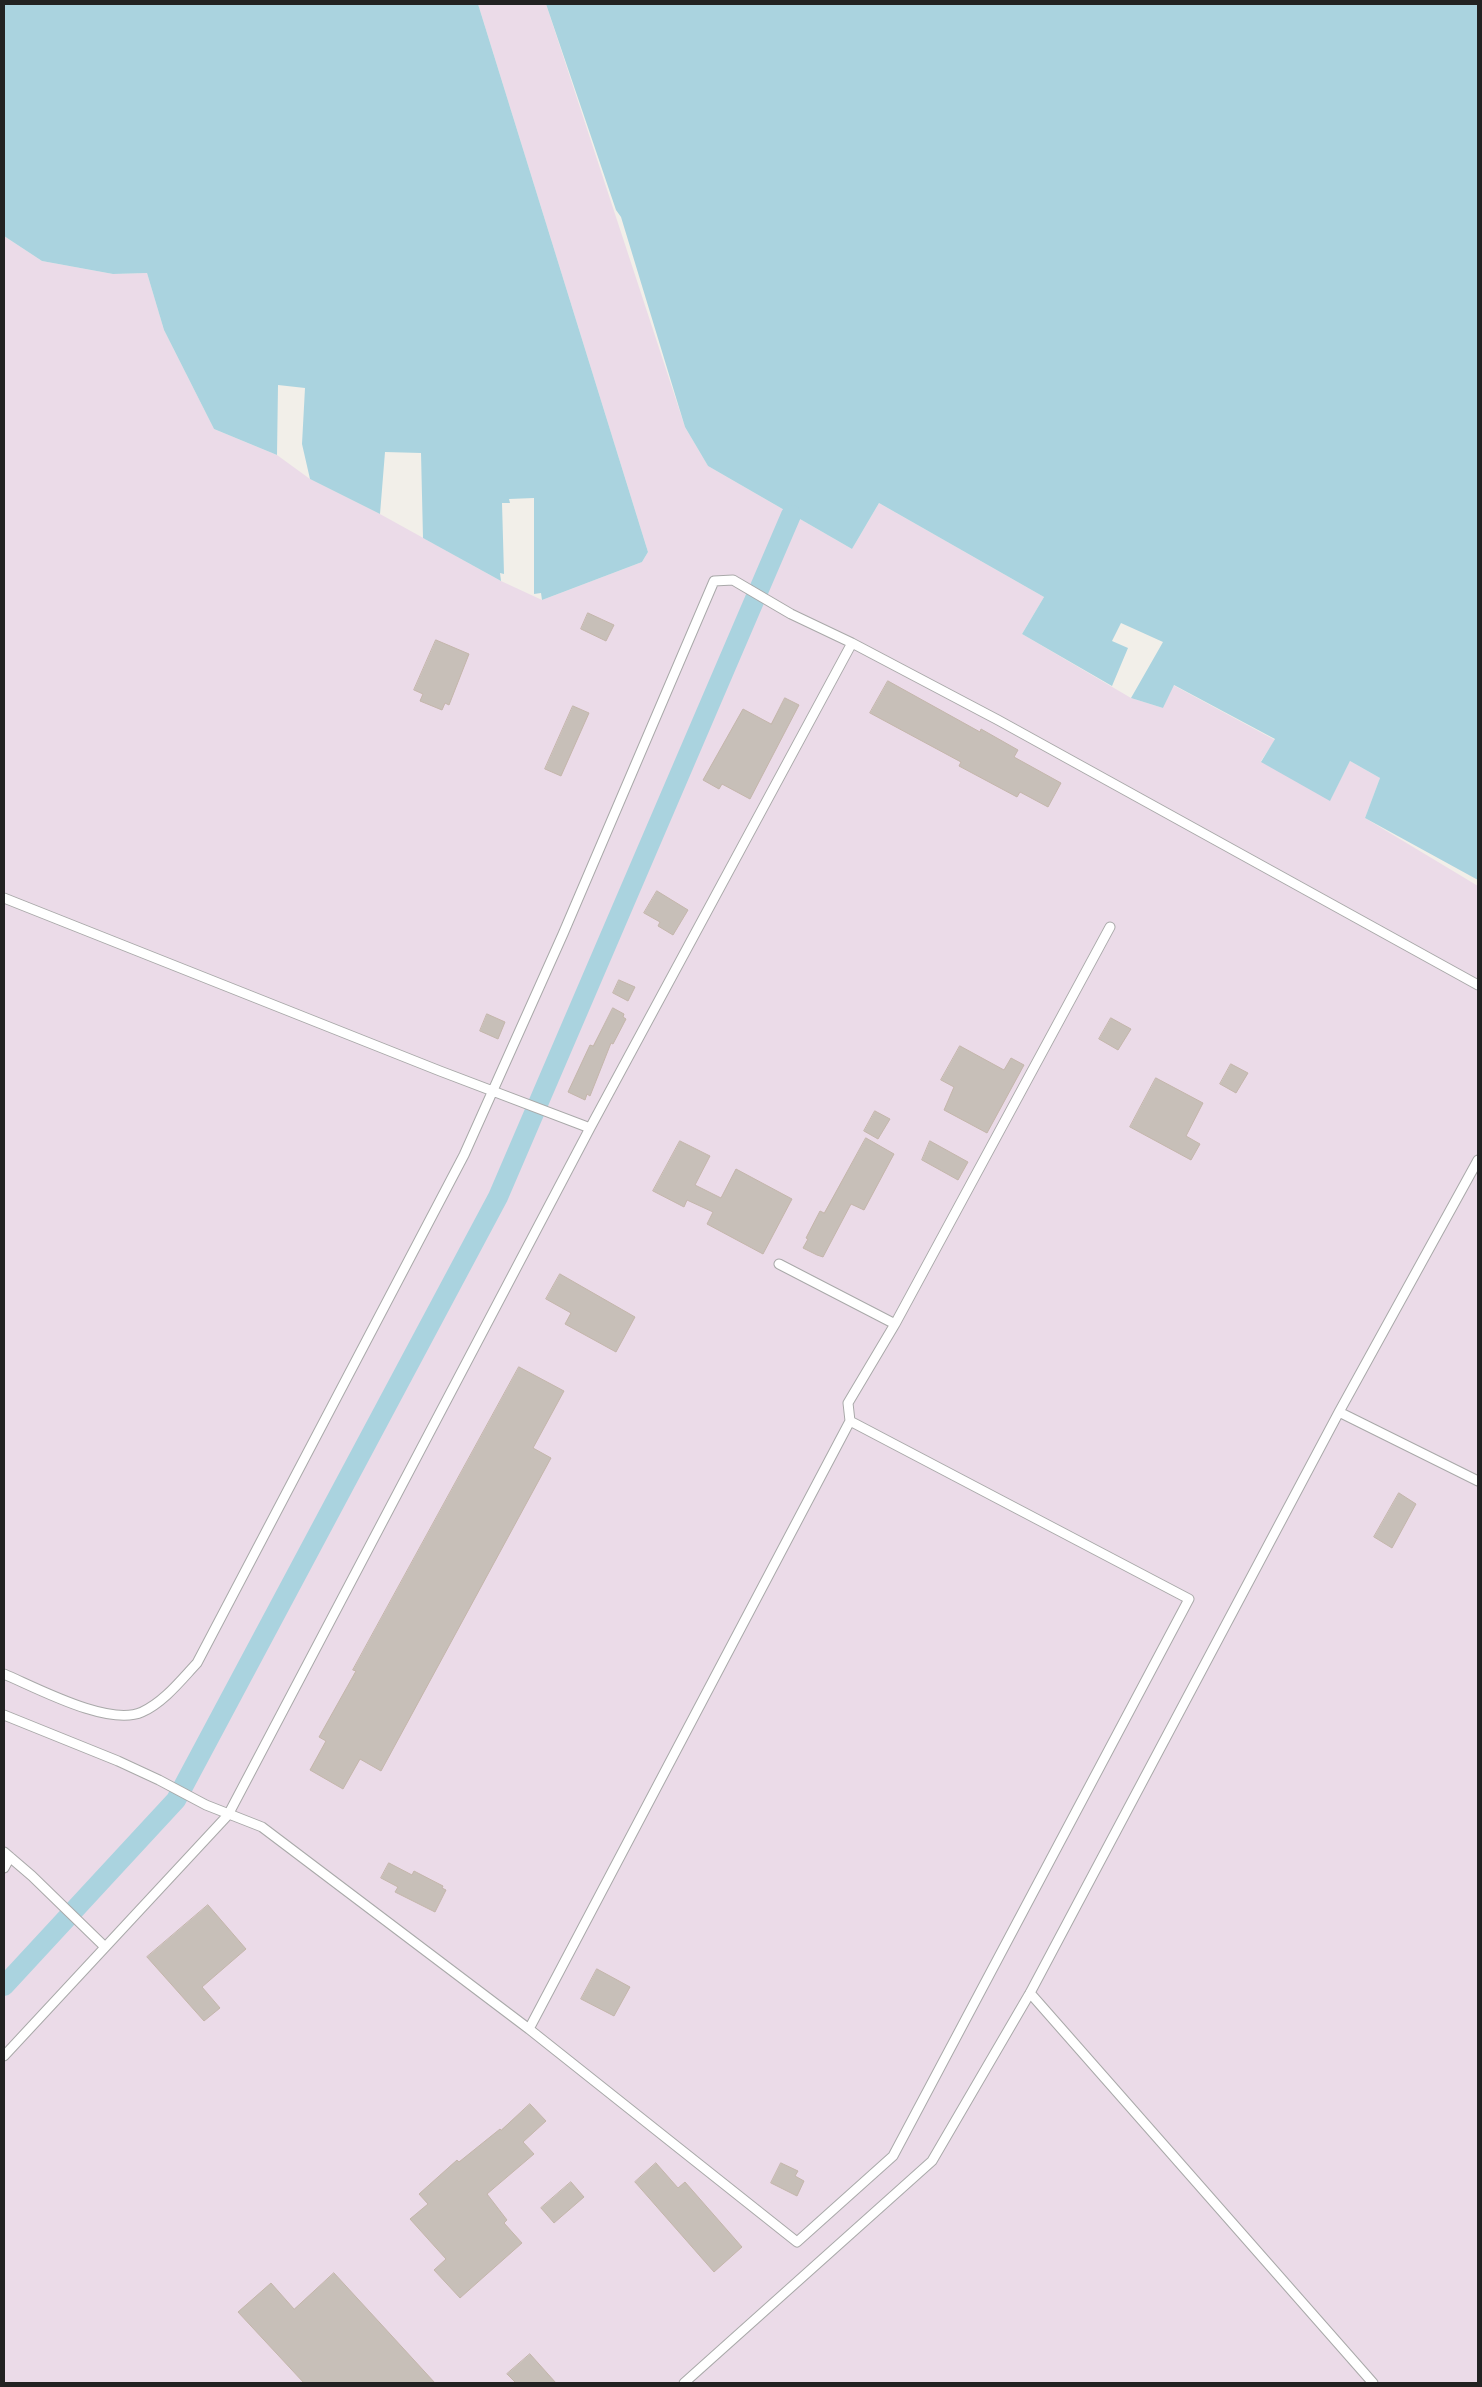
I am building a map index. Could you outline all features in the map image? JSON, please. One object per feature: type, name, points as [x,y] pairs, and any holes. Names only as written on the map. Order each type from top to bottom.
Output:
[{"type":"lane","points":[[4,1674],[92,1711],[118,1717],[142,1712],[167,1695],[197,1663],[464,1155],[563,934],[714,581],[734,580],[791,614],[852,643],[998,720],[1478,985]]},
{"type":"lane","points":[[4,2056],[228,1815],[588,1126],[852,643]]},
{"type":"lane","points":[[4,898],[493,1091],[588,1126]]},
{"type":"lane","points":[[529,2029],[850,1421],[848,1403],[895,1324],[1110,926]]},
{"type":"lane","points":[[684,2383],[932,2161],[1030,1993],[1339,1412],[1478,1160]]},
{"type":"lane","points":[[779,1264],[895,1324]]},
{"type":"lane","points":[[1339,1412],[1478,1482]]},
{"type":"lane","points":[[4,1715],[160,1780],[228,1815],[262,1827],[529,2029],[797,2242],[893,2156],[1189,1599],[850,1421]]},
{"type":"lane","points":[[4,1868],[7,1855],[32,1876],[105,1946]]},
{"type":"lane","points":[[1030,1993],[1373,2383]]},
{"type":"shaded area","points":[[478,4],[546,4],[685,427],[708,466],[852,549],[879,503],[1044,597],[1022,634],[1131,698],[1163,708],[1173,685],[1275,740],[1261,761],[1330,800],[1350,761],[1380,778],[1365,818],[1478,886],[1478,2383],[4,2383],[4,236],[42,261],[113,274],[147,273],[164,330],[214,429],[277,455],[310,479],[380,514],[501,581],[542,600],[642,562],[648,552]]},
{"type":"water","points":[[4,4],[478,4],[648,552],[642,562],[542,600],[541,593],[534,594],[534,498],[509,499],[510,503],[502,503],[504,574],[500,573],[501,581],[423,538],[421,453],[385,452],[380,514],[310,479],[302,444],[305,388],[278,385],[277,455],[214,429],[164,330],[147,273],[113,274],[42,261],[4,236]]},
{"type":"water","points":[[546,4],[1478,4],[1478,880],[1365,818],[1380,778],[1350,761],[1330,801],[1261,762],[1275,739],[1174,685],[1163,708],[1131,698],[1163,642],[1121,623],[1112,641],[1128,648],[1112,686],[1022,634],[1044,597],[879,503],[852,549],[708,466],[685,427],[621,217],[616,210]]},
{"type":"building","points":[[588,613],[614,625],[606,641],[581,629]]},
{"type":"building","points":[[436,640],[469,654],[449,705],[445,703],[442,710],[420,701],[423,694],[414,690]]},
{"type":"building","points":[[888,681],[980,732],[981,729],[1018,750],[1014,757],[1061,783],[1048,807],[1020,792],[1017,797],[959,766],[961,762],[870,713]]},
{"type":"building","points":[[785,698],[799,705],[750,799],[722,784],[719,789],[703,780],[743,709],[771,724]]},
{"type":"building","points":[[573,706],[589,713],[561,776],[545,769]]},
{"type":"building","points":[[657,891],[688,910],[673,935],[658,926],[660,922],[644,913]]},
{"type":"building","points":[[619,980],[635,987],[628,1001],[613,993]]},
{"type":"building","points":[[613,1008],[624,1014],[623,1017],[626,1019],[613,1044],[611,1043],[590,1096],[587,1094],[585,1100],[568,1092],[590,1045],[593,1046]]},
{"type":"building","points":[[487,1014],[505,1022],[498,1039],[480,1031]]},
{"type":"building","points":[[1111,1018],[1131,1029],[1118,1050],[1099,1039]]},
{"type":"building","points":[[960,1046],[1004,1070],[1011,1058],[1024,1065],[987,1133],[944,1110],[954,1087],[941,1080]]},
{"type":"building","points":[[1231,1064],[1248,1073],[1236,1093],[1220,1084]]},
{"type":"building","points":[[1156,1078],[1203,1103],[1186,1136],[1200,1144],[1191,1160],[1130,1127]]},
{"type":"building","points":[[875,1111],[890,1119],[878,1139],[864,1131]]},
{"type":"building","points":[[866,1138],[894,1154],[864,1210],[851,1204],[823,1257],[817,1255],[803,1248],[808,1239],[806,1238],[820,1211],[824,1213]]},
{"type":"building","points":[[680,1141],[710,1156],[695,1185],[721,1198],[736,1169],[792,1199],[763,1254],[707,1224],[713,1212],[687,1200],[684,1207],[653,1191]]},
{"type":"building","points":[[930,1141],[968,1162],[958,1180],[922,1160]]},
{"type":"building","points":[[560,1274],[635,1317],[616,1352],[565,1324],[571,1313],[546,1299]]},
{"type":"building","points":[[519,1367],[564,1391],[533,1448],[551,1458],[381,1771],[360,1759],[343,1789],[310,1770],[326,1741],[319,1737],[356,1671],[353,1670]]},
{"type":"building","points":[[1399,1493],[1416,1504],[1392,1548],[1374,1537]]},
{"type":"building","points":[[389,1863],[412,1875],[414,1871],[443,1886],[442,1888],[446,1890],[435,1912],[395,1892],[398,1887],[381,1878]]},
{"type":"building","points":[[208,1905],[246,1949],[202,1987],[220,2008],[204,2021],[147,1957]]},
{"type":"building","points":[[597,1969],[630,1987],[614,2016],[581,1999]]},
{"type":"building","points":[[530,2104],[546,2121],[523,2142],[534,2154],[487,2194],[507,2220],[504,2223],[522,2243],[460,2298],[434,2270],[446,2259],[410,2219],[428,2204],[419,2194],[457,2160],[459,2162],[501,2130]]},
{"type":"building","points":[[656,2163],[678,2188],[685,2182],[742,2247],[714,2272],[635,2182]]},
{"type":"building","points":[[781,2163],[798,2171],[795,2176],[804,2181],[797,2196],[771,2183]]},
{"type":"building","points":[[571,2182],[584,2197],[554,2223],[541,2208]]},
{"type":"building","points":[[334,2273],[435,2383],[304,2383],[238,2312],[271,2283],[294,2309]]},
{"type":"building","points":[[530,2354],[556,2383],[516,2383],[507,2374]]},
{"type":"waterway","points":[[4,1986],[176,1800],[498,1197],[791,515]]}]
